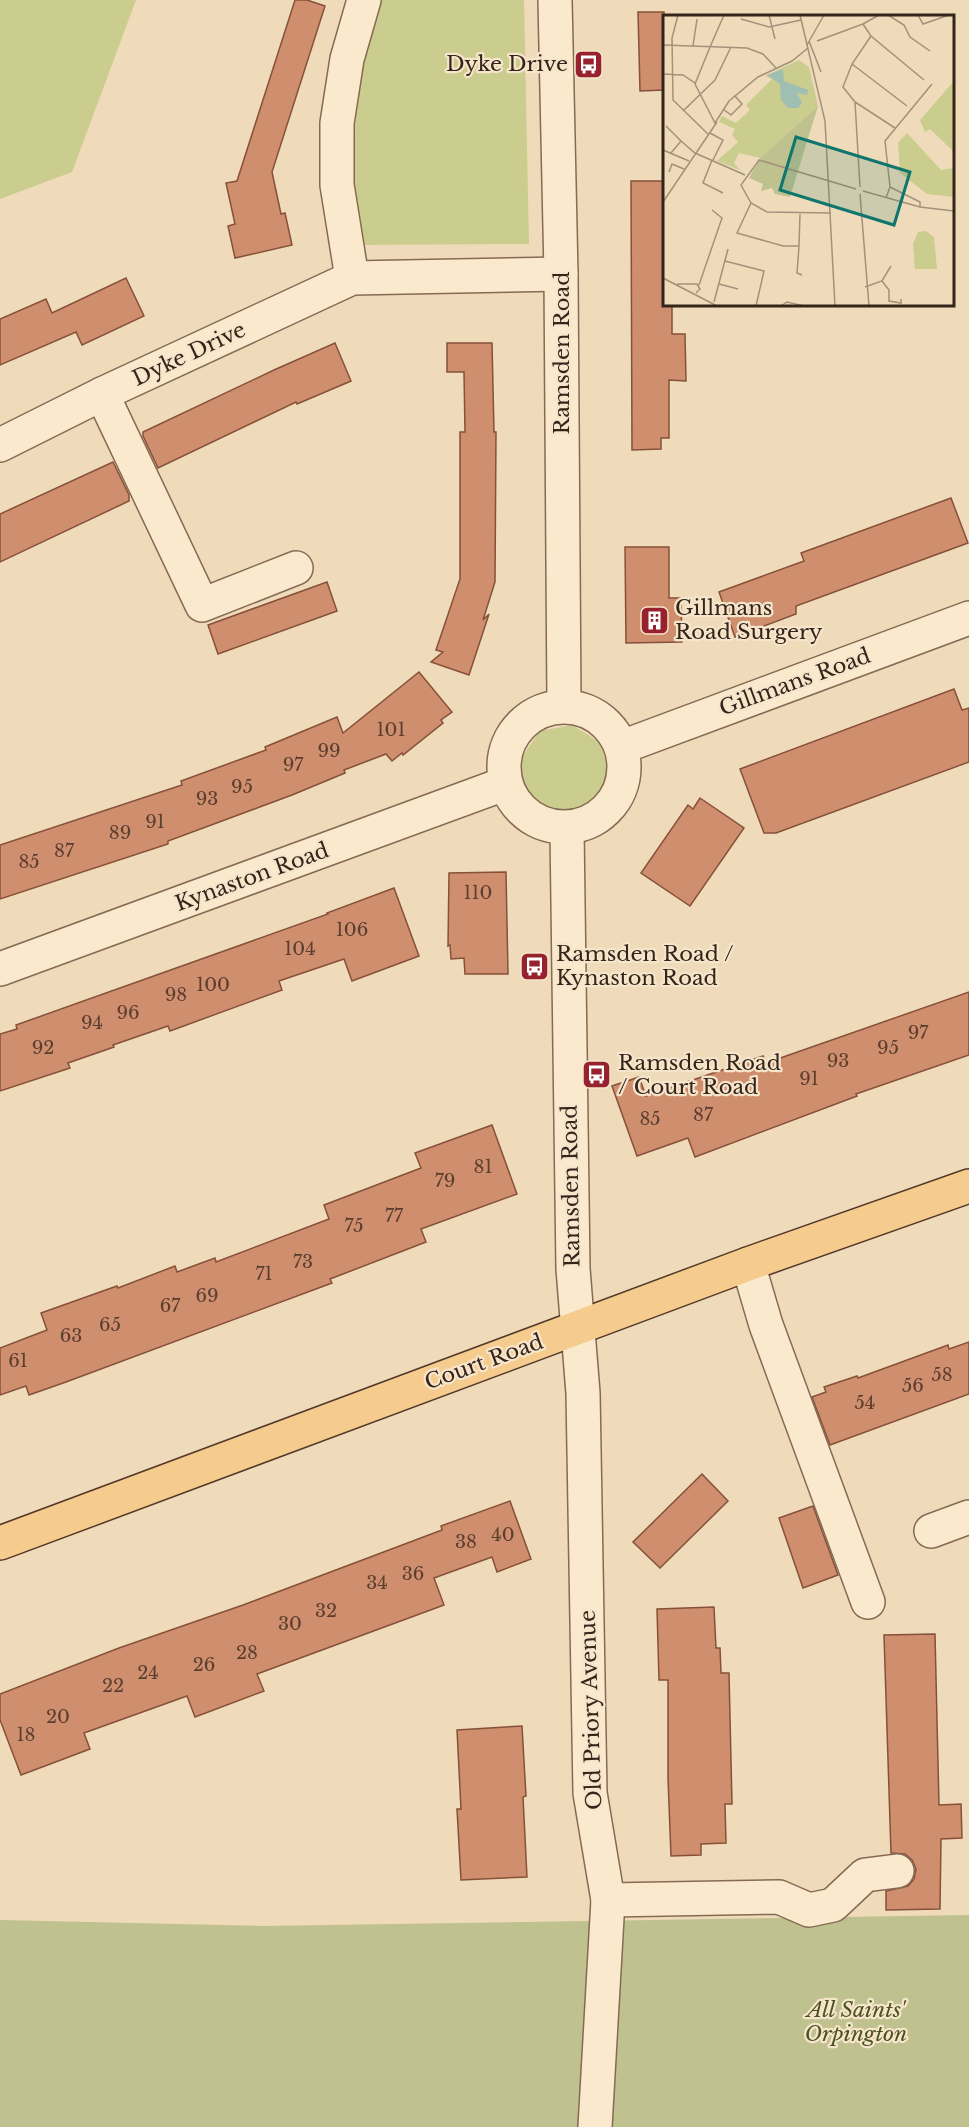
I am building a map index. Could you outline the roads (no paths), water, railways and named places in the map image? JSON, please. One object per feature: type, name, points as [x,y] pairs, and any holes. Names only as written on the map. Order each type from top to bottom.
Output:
[{"type":"main road","name":"Court Road","points":[[0,1543],[748,1264],[969,1185]]},
{"type":"street","points":[[352,278],[337,185],[337,123],[347,59],[364,0]]},
{"type":"street","name":"Ramsden Road","points":[[555,0],[561,274],[564,706]]},
{"type":"street","name":"Dyke Drive","points":[[0,445],[102,394],[352,278],[561,274]]},
{"type":"street","points":[[102,394],[202,605],[296,568]]},
{"type":"street","name":"Gillmans Road","points":[[622,747],[969,618]]},
{"type":"street","points":[[564,706],[600,717],[622,747],[623,784],[602,816],[567,830],[528,818],[504,784],[505,747],[528,717],[564,706]]},
{"type":"street","name":"Kynaston Road","points":[[0,969],[504,784]]},
{"type":"street","name":"Ramsden Road","points":[[567,830],[572,1257],[578,1327]]},
{"type":"street","points":[[748,1264],[766,1325],[868,1602]]},
{"type":"street","name":"Old Priory Avenue","points":[[578,1327],[584,1393],[590,1793],[608,1900],[595,2127]]},
{"type":"street","points":[[931,1531],[969,1517]]},
{"type":"street","points":[[608,1900],[778,1897],[809,1910],[833,1905],[865,1875],[897,1871]]},
{"type":"place","name":"Dyke Drive","points":[[589,64]]},
{"type":"place","name":"Gillmans Road Surgery","points":[[654,620]]},
{"type":"place","name":"Ramsden Road / Kynaston Road","points":[[535,966]]},
{"type":"place","name":"Ramsden Road / Court Road","points":[[597,1075]]},
{"type":"park label","name":"All Saints' Orpington","points":[[856,2022]]}]
